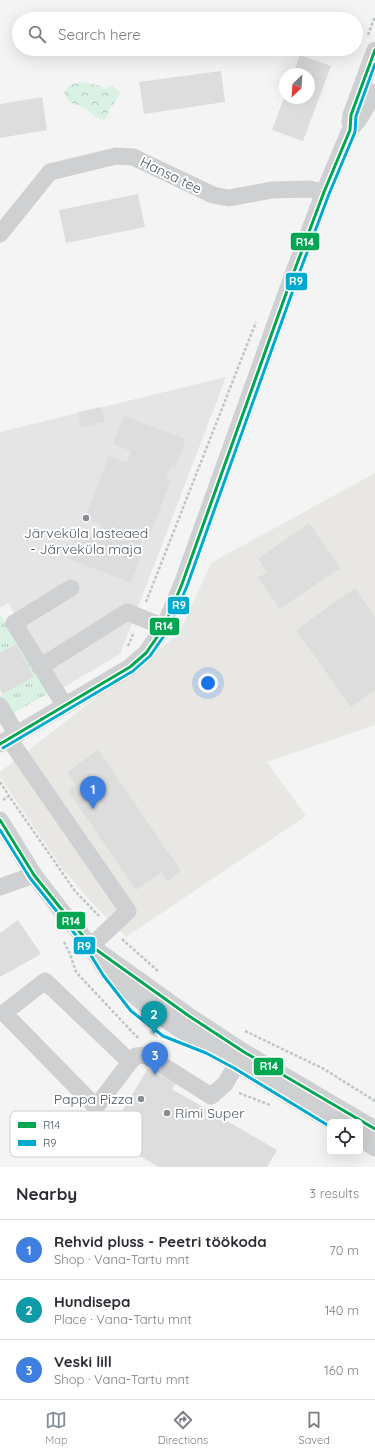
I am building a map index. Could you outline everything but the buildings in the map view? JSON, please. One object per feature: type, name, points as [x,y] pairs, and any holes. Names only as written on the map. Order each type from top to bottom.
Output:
[{"type":"street","points":[[9,739],[130,667],[146,653],[164,626],[182,584],[292,277],[324,192],[350,130],[351,115],[371,44]]},
{"type":"street","points":[[350,130],[360,119],[375,92]]},
{"type":"street","name":"Hansa tee","points":[[0,234],[50,172],[116,156],[133,157],[213,195],[229,198],[272,190],[309,189],[324,192]]},
{"type":"street","points":[[65,706],[14,623],[70,588]]},
{"type":"street","points":[[40,667],[127,612],[164,626]]},
{"type":"street","points":[[0,706],[9,739],[128,911],[91,946]]},
{"type":"street","points":[[0,820],[34,874],[60,909],[91,946],[107,972],[165,1019],[208,1048],[240,1058],[375,1129]]},
{"type":"street","points":[[0,887],[34,874]]},
{"type":"street","points":[[91,946],[189,1016],[240,1058],[328,1119]]},
{"type":"street","points":[[130,1062],[45,982],[4,1013],[96,1107],[136,1056],[146,1055],[211,1096],[225,1084],[240,1058]]},
{"type":"street","points":[[363,1141],[375,1148]]},
{"type":"path","points":[[371,44],[375,16]]},
{"type":"path","points":[[125,653],[257,320]]},
{"type":"path","points":[[0,782],[8,796],[75,891],[102,920]]},
{"type":"path","points":[[3,800],[8,796]]},
{"type":"path","points":[[123,940],[161,973]]},
{"type":"path","points":[[241,1029],[324,1069],[375,1101]]},
{"type":"shaded area","name":"Järveküla lasteaed - Järveküla maja","points":[[226,377],[120,654],[61,689],[8,603],[0,608],[0,432]]},
{"type":"shaded area","points":[[375,473],[375,725],[267,762],[306,816],[126,937],[94,905],[61,867],[0,777],[0,772],[179,634],[211,563]]},
{"type":"green space","points":[[82,82],[101,86],[104,89],[112,86],[121,93],[104,120],[93,116],[86,108],[69,102],[64,92],[70,85]]},
{"type":"green space","points":[[0,614],[49,693],[10,715],[0,696],[34,677],[16,644],[0,653]]},
{"type":"transit line","name":"R14","points":[[0,744],[130,667],[146,653],[164,627],[182,584],[292,277],[324,192],[350,130],[351,115],[375,50]]},
{"type":"transit line","name":"R9","points":[[3,748],[133,671],[150,656],[168,630],[187,586],[297,279],[329,194],[355,132],[356,116],[375,64]]},
{"type":"transit line","name":"R14","points":[[0,820],[34,875],[91,946],[189,1016],[244,1052],[375,1129]]},
{"type":"transit line","name":"R9","points":[[0,830],[30,878],[87,949],[103,975],[131,1011],[163,1036],[206,1053],[234,1068],[327,1125]]},
{"type":"place","name":"Järveküla lasteaed - Järveküla maja","points":[[86,518]]},
{"type":"place","name":"Rehvid pluss - Peetri töökoda","points":[[93,809]]},
{"type":"place","name":"Hundisepa","points":[[154,1034]]},
{"type":"place","name":"Veski lill","points":[[155,1075]]},
{"type":"place","name":"Pappa Pizza","points":[[141,1099]]},
{"type":"place","name":"Rimi Super","points":[[167,1113]]}]
